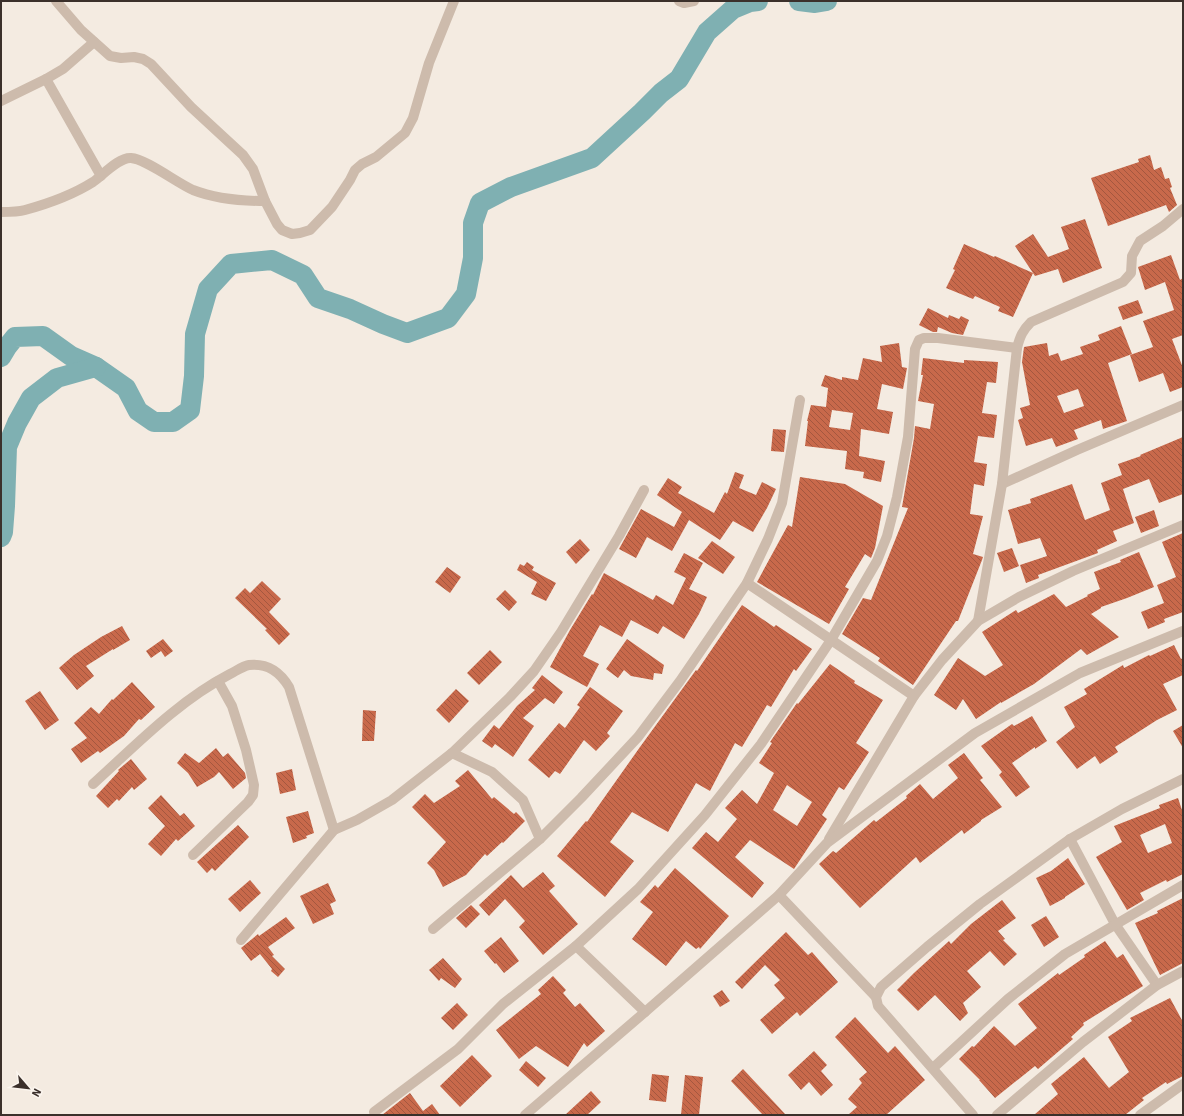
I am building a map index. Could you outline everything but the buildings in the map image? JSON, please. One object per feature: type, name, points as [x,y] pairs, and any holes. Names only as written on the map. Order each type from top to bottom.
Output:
[{"type":"street","points":[[56,1],[81,30],[110,56],[121,58],[134,57],[143,59],[151,64],[191,107],[243,155],[253,169],[265,201],[277,224],[282,230],[292,234],[300,234],[310,230],[332,207],[355,170],[362,164],[376,157],[405,133],[413,118],[429,63],[454,1]]},
{"type":"street","points":[[679,1],[684,3],[694,1]]},
{"type":"street","points":[[1,101],[63,69],[94,42]]},
{"type":"street","points":[[46,79],[101,176]]},
{"type":"street","points":[[1,212],[25,210],[75,192],[101,176],[121,160],[130,158],[142,161],[194,190],[224,199],[265,201]]},
{"type":"street","points":[[978,621],[1002,484],[1020,336],[1024,328],[1031,322],[1124,282],[1131,273],[1132,256],[1140,241],[1163,226],[1183,209]]},
{"type":"street","points":[[374,1112],[458,1049],[503,1004],[576,946],[638,889],[705,816],[761,744],[831,640],[877,561],[887,536],[897,497],[908,437],[915,349],[919,340],[924,338],[938,338],[1018,348]]},
{"type":"street","points":[[433,929],[540,839],[582,798],[638,737],[680,681],[747,583],[768,539],[782,503],[800,400]]},
{"type":"street","points":[[1002,484],[1183,405]]},
{"type":"street","points":[[241,940],[334,830],[357,820],[392,800],[452,753],[510,697],[534,671],[561,632],[615,543],[644,490]]},
{"type":"street","points":[[827,843],[914,696],[942,660],[978,621],[1019,597],[1073,571],[1183,525]]},
{"type":"street","points":[[747,583],[914,696]]},
{"type":"street","points":[[525,1115],[779,894],[827,843],[975,733],[1080,674],[1183,631]]},
{"type":"street","points":[[93,784],[183,704],[218,681],[248,665],[265,666],[276,671],[282,676],[289,687],[334,830]]},
{"type":"street","points":[[194,855],[248,802],[253,795],[254,785],[246,750],[232,706],[218,681]]},
{"type":"street","points":[[452,753],[492,772],[523,800],[540,839]]},
{"type":"street","points":[[876,996],[881,987],[980,904],[1070,839],[1122,809],[1183,780]]},
{"type":"street","points":[[1070,839],[1115,924],[1157,985]]},
{"type":"street","points":[[933,1068],[1008,998],[1065,954],[1183,885]]},
{"type":"street","points":[[779,894],[876,996],[878,1006],[973,1115]]},
{"type":"street","points":[[576,946],[645,1012]]},
{"type":"street","points":[[997,1115],[1083,1042],[1157,985],[1183,971]]},
{"type":"street","points":[[1140,1115],[1183,1084]]},
{"type":"waterway","points":[[1,357],[15,337],[43,336],[71,356],[96,367],[126,388],[138,411],[154,422],[173,422],[190,410],[194,376],[195,334],[208,289],[231,264],[272,260],[303,275],[318,298],[350,309],[407,333],[448,318],[466,294],[473,258],[473,223],[480,203],[511,187],[592,158],[661,93],[679,79],[707,32],[733,9],[750,2],[758,1]]},
{"type":"waterway","points":[[799,1],[815,3],[827,1]]},
{"type":"waterway","points":[[1,537],[3,532],[5,506],[7,447],[17,423],[31,398],[57,378],[96,367]]}]
